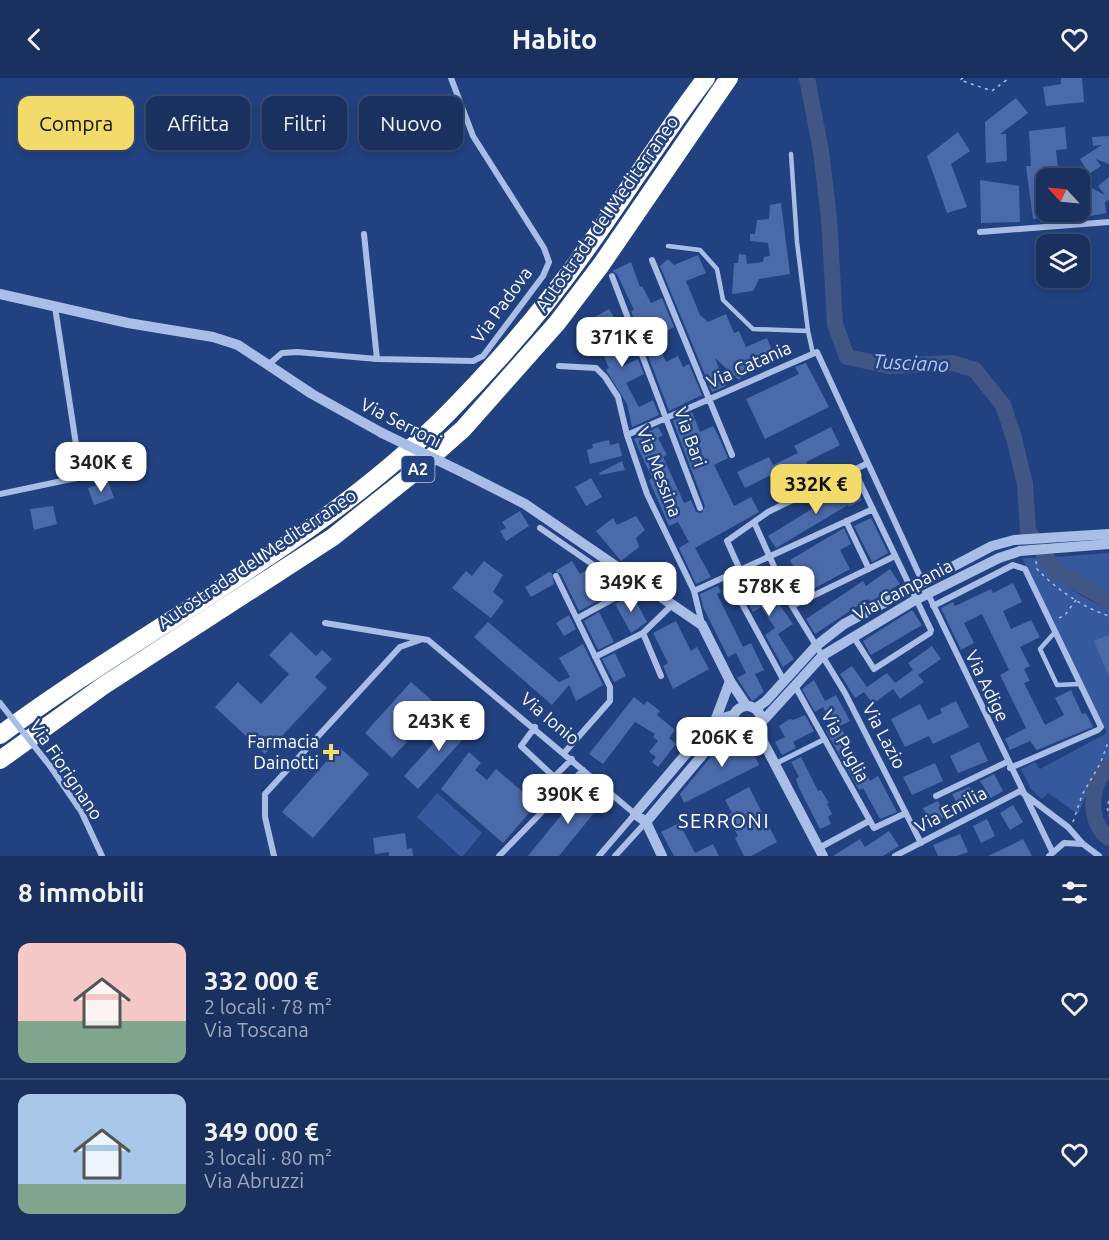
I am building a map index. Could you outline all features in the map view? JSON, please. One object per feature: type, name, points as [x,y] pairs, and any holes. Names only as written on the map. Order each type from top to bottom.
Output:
[{"type":"highway","name":"Autostrada del Mediterraneo","points":[[0,735],[56,694],[245,572],[320,519],[397,459],[448,413],[540,310],[584,253],[706,78]]},
{"type":"highway","name":"Autostrada del Mediterraneo","points":[[2,759],[103,686],[330,539],[411,476],[463,429],[557,323],[602,265],[729,78]]},
{"type":"street","name":"Via Padova","points":[[269,364],[282,353],[297,352],[377,359],[473,362],[483,356],[543,276],[549,262],[544,248],[473,136],[451,78]]},
{"type":"street","points":[[980,232],[1109,222]]},
{"type":"street","points":[[364,234],[377,359]]},
{"type":"street","points":[[652,260],[732,455]]},
{"type":"street","name":"Via Bari","points":[[612,276],[700,507]]},
{"type":"street","name":"Via Serroni","points":[[0,294],[55,307],[213,337],[238,345],[312,394],[382,433],[525,504],[636,587],[673,604],[702,625],[743,710]]},
{"type":"street","points":[[0,494],[81,477],[55,307]]},
{"type":"street","name":"Via Catania","points":[[627,435],[815,353]]},
{"type":"street","name":"Via Adige","points":[[815,353],[1050,854],[1064,843],[1083,844]]},
{"type":"street","name":"Via Messina","points":[[559,366],[596,368],[618,397],[627,435],[647,494],[694,591],[702,625]]},
{"type":"street","points":[[740,570],[727,541],[768,512],[867,462]]},
{"type":"street","points":[[852,636],[874,669],[930,633],[854,470]]},
{"type":"street","points":[[694,591],[873,509]]},
{"type":"street","points":[[846,521],[869,569]]},
{"type":"street","name":"Via Lazio","points":[[754,522],[792,606],[866,732],[921,843]]},
{"type":"street","points":[[540,528],[636,587]]},
{"type":"street","name":"Via Campania","points":[[819,651],[852,636],[913,595],[923,584],[992,546],[1014,540],[1109,534]]},
{"type":"street","name":"Via Campania","points":[[759,726],[790,684],[844,624],[913,595],[928,594],[999,558],[1020,551],[1109,544]]},
{"type":"street","points":[[792,606],[895,556]]},
{"type":"street","points":[[933,606],[1013,565],[1025,569],[1101,727],[936,796]]},
{"type":"street","points":[[556,576],[610,687],[610,701],[565,752]]},
{"type":"street","name":"Via Puglia","points":[[727,576],[825,740],[869,821]]},
{"type":"street","points":[[578,618],[636,587]]},
{"type":"street","points":[[595,657],[643,633],[673,604]]},
{"type":"street","name":"Via Ionio","points":[[325,623],[428,640],[565,752],[583,770],[646,822],[662,856]]},
{"type":"street","points":[[643,633],[661,676]]},
{"type":"street","points":[[274,856],[265,817],[265,794],[400,647],[420,640]]},
{"type":"street","points":[[600,856],[715,721],[730,681]]},
{"type":"street","name":"Via Campania","points":[[743,710],[766,701],[790,684]]},
{"type":"street","name":"Via Fiorignano","points":[[0,703],[50,766],[81,811],[102,856]]},
{"type":"street","points":[[715,721],[743,710]]},
{"type":"street","points":[[743,710],[759,726],[775,764],[821,852],[869,821],[874,828],[906,813]]},
{"type":"street","points":[[615,856],[720,734],[735,728],[743,710]]},
{"type":"street","points":[[735,728],[744,734],[759,726]]},
{"type":"street","points":[[535,727],[520,746],[552,775],[556,775],[572,759]]},
{"type":"street","points":[[775,764],[825,740]]},
{"type":"street","points":[[499,856],[583,770]]},
{"type":"street","name":"Via Adige","points":[[1020,791],[1068,827],[1083,844],[1100,856]]},
{"type":"street","name":"Via Emilia","points":[[895,856],[1020,791]]},
{"type":"lane","points":[[791,154],[797,242],[808,331],[815,353]]},
{"type":"lane","points":[[668,246],[700,250],[717,269],[723,300],[753,329],[808,331]]},
{"type":"lane","points":[[1055,632],[1040,649],[1057,685],[1080,684]]},
{"type":"path","points":[[963,78],[960,80],[992,91],[1009,78]]},
{"type":"path","points":[[1034,550],[1037,569],[1077,600],[1094,611],[1109,616]]},
{"type":"path","points":[[1050,622],[1065,615],[1077,600]]},
{"type":"path","points":[[1068,827],[1076,818],[1075,812],[1082,795],[1100,764],[1109,740]]},
{"type":"path","points":[[1109,801],[1107,806],[1109,816]]},
{"type":"shaded area","points":[[1109,553],[1109,594],[1073,576],[1054,557]]},
{"type":"shaded area","points":[[1022,558],[1041,558],[1070,588],[1109,609],[1109,759],[1078,814],[1048,793],[1042,799],[1031,789],[1021,769],[1035,762],[1040,769],[1107,733]]},
{"type":"shaded area","points":[[437,793],[482,833],[463,856],[460,856],[417,817]]},
{"type":"building","points":[[1061,78],[1082,78],[1084,102],[1046,106],[1043,87],[1061,84]]},
{"type":"building","points":[[1016,98],[1028,113],[1000,134],[1006,134],[1007,161],[986,163],[985,122]]},
{"type":"building","points":[[1065,127],[1067,149],[1056,150],[1058,168],[1036,168],[1036,219],[1033,219],[1026,166],[1031,166],[1029,131]]},
{"type":"building","points":[[958,132],[970,151],[951,164],[967,207],[947,213],[927,156]]},
{"type":"building","points":[[1109,136],[1109,164],[1096,159],[1101,166],[1090,173],[1090,168],[1085,168],[1080,159],[1102,145],[1093,146],[1092,137]]},
{"type":"building","points":[[1109,177],[1109,200],[1105,202],[1106,213],[1090,216],[1090,187],[1105,195],[1098,186]]},
{"type":"building","points":[[980,180],[1019,186],[1020,222],[981,223]]},
{"type":"building","points":[[781,203],[790,274],[759,279],[753,291],[732,294],[734,263],[738,263],[739,254],[746,255],[747,264],[763,262],[764,257],[770,256],[768,243],[750,241],[750,234],[755,234],[757,220],[769,219],[770,205]]},
{"type":"building","points":[[698,255],[706,273],[686,281],[700,315],[708,322],[726,314],[734,333],[739,331],[746,347],[767,338],[773,354],[767,360],[769,363],[755,369],[752,366],[739,380],[715,358],[726,386],[712,392],[660,266],[668,259],[674,265]]},
{"type":"building","points":[[631,262],[640,287],[642,286],[651,303],[662,298],[674,327],[661,334],[664,338],[657,342],[666,362],[678,356],[683,367],[689,364],[702,395],[669,411],[631,311],[634,310],[617,274],[612,271]]},
{"type":"building","points":[[609,309],[620,327],[624,324],[628,332],[611,342],[623,366],[638,359],[644,374],[626,383],[639,407],[653,400],[659,415],[632,427],[627,404],[606,370],[609,368],[596,339],[603,335],[593,318]]},
{"type":"building","points":[[806,363],[829,407],[765,439],[746,399],[799,374],[795,367]]},
{"type":"building","points":[[692,412],[700,432],[713,426],[718,435],[728,458],[714,465],[734,506],[751,497],[759,512],[695,548],[711,577],[696,584],[679,548],[689,542],[678,522],[669,526],[649,480],[652,478],[634,439],[658,427],[663,435],[658,438],[667,455],[663,457],[684,503],[691,500],[696,512],[702,513],[705,506],[673,421]]},
{"type":"building","points":[[831,427],[840,445],[806,462],[809,467],[777,483],[773,474],[745,488],[737,472],[769,457],[773,465],[798,453],[794,446]]},
{"type":"building","points":[[609,440],[610,445],[619,443],[622,456],[590,464],[587,450],[593,448],[592,444]]},
{"type":"building","points":[[622,461],[625,470],[600,475],[599,473]]},
{"type":"building","points":[[591,478],[602,497],[586,506],[575,487]]},
{"type":"building","points":[[108,481],[114,498],[94,505],[88,488]]},
{"type":"building","points":[[854,483],[862,500],[849,507],[848,505],[776,548],[768,536]]},
{"type":"building","points":[[53,506],[57,524],[34,530],[30,509]]},
{"type":"building","points":[[520,511],[529,526],[506,541],[500,531],[506,528],[502,522]]},
{"type":"building","points":[[636,516],[645,530],[636,538],[639,547],[621,561],[596,531],[613,518],[617,525]]},
{"type":"building","points":[[871,518],[888,553],[872,562],[854,526]]},
{"type":"building","points":[[844,528],[851,544],[840,550],[850,569],[795,599],[788,585],[800,579],[790,560]]},
{"type":"building","points":[[484,561],[503,575],[493,592],[504,601],[491,618],[452,588],[466,571],[472,576]]},
{"type":"building","points":[[572,561],[580,574],[588,569],[596,582],[589,586],[598,601],[579,611],[561,574],[555,571]]},
{"type":"building","points":[[890,569],[900,584],[870,602],[868,599],[815,634],[806,619],[863,581],[866,586]]},
{"type":"building","points":[[549,572],[552,573],[554,584],[531,597],[525,587]]},
{"type":"building","points":[[746,573],[763,600],[772,594],[793,624],[778,634],[794,659],[783,667],[765,635],[775,628],[761,607],[753,612],[735,580]]},
{"type":"building","points":[[1013,583],[1022,602],[1003,611],[1011,629],[1031,620],[1040,637],[1020,647],[1030,666],[1024,669],[1030,681],[1024,683],[1045,725],[1064,715],[1055,698],[1071,690],[1082,714],[1086,713],[1093,727],[1037,750],[1030,741],[1010,750],[1005,739],[1026,728],[1000,675],[1009,670],[982,614],[964,623],[974,643],[961,650],[941,608],[953,602],[955,606],[991,589],[993,593]]},
{"type":"building","points":[[718,586],[721,592],[717,594],[743,647],[751,643],[764,670],[755,674],[764,692],[752,701],[737,678],[746,673],[736,653],[728,657],[703,607],[700,594]]},
{"type":"building","points":[[633,596],[647,622],[631,633],[615,604]]},
{"type":"building","points":[[912,610],[922,625],[871,655],[863,641]]},
{"type":"building","points":[[599,612],[614,642],[598,650],[584,621]]},
{"type":"building","points":[[569,615],[576,629],[564,636],[556,623]]},
{"type":"building","points":[[676,621],[691,651],[697,647],[709,669],[673,689],[663,666],[668,663],[653,633]]},
{"type":"building","points":[[488,622],[559,682],[570,677],[559,658],[583,644],[603,685],[576,701],[569,685],[552,705],[474,637]]},
{"type":"building","points":[[291,632],[316,656],[322,650],[332,659],[315,677],[327,688],[265,754],[215,707],[238,682],[261,704],[289,674],[269,655]]},
{"type":"building","points":[[1109,635],[1109,676],[1094,641]]},
{"type":"building","points":[[932,646],[941,659],[918,675],[924,682],[900,699],[893,689],[873,704],[864,692],[855,698],[840,674],[852,666],[867,687],[887,673],[895,683],[913,670],[908,663]]},
{"type":"building","points":[[615,653],[626,676],[614,682],[602,659]]},
{"type":"building","points":[[814,680],[825,701],[836,695],[850,721],[840,726],[870,781],[878,776],[897,812],[880,819],[863,788],[859,790],[826,731],[834,727],[823,707],[815,712],[802,689]]},
{"type":"building","points":[[411,682],[438,706],[422,724],[410,712],[394,730],[407,742],[392,758],[365,733]]},
{"type":"building","points":[[634,697],[644,705],[647,701],[660,711],[657,715],[675,730],[669,738],[676,744],[658,767],[652,762],[656,757],[649,752],[658,741],[653,737],[655,734],[635,722],[603,764],[589,754]]},
{"type":"building","points":[[956,701],[969,727],[933,744],[929,736],[905,747],[891,719],[920,704],[928,720],[942,713],[940,709]]},
{"type":"building","points":[[460,714],[474,727],[418,789],[404,776]]},
{"type":"building","points":[[805,715],[814,731],[793,742],[796,748],[782,755],[775,742],[785,737],[779,726],[790,719]]},
{"type":"building","points":[[747,738],[759,765],[684,803],[680,794],[718,748],[733,740]]},
{"type":"building","points":[[979,742],[988,761],[958,773],[950,756]]},
{"type":"building","points":[[339,747],[369,774],[313,838],[282,812]]},
{"type":"building","points":[[469,752],[481,763],[475,770],[487,780],[496,769],[530,798],[536,792],[543,797],[503,843],[441,789]]},
{"type":"building","points":[[801,757],[818,791],[821,790],[829,803],[827,804],[832,814],[828,817],[831,824],[820,829],[799,788],[796,779],[799,777],[791,762]]},
{"type":"building","points":[[935,763],[943,781],[912,795],[903,777]]},
{"type":"building","points":[[994,774],[1003,791],[991,798],[980,781]]},
{"type":"building","points":[[584,787],[602,803],[559,856],[528,856]]},
{"type":"building","points":[[749,787],[777,842],[751,856],[744,856],[735,838],[738,836],[727,815],[732,813],[725,800]]},
{"type":"building","points":[[970,787],[978,802],[961,811],[952,794]]},
{"type":"building","points":[[938,801],[946,816],[931,824],[923,808]]},
{"type":"building","points":[[1013,805],[1023,822],[1010,830],[1000,813]]},
{"type":"building","points":[[987,819],[995,836],[981,843],[973,826]]},
{"type":"building","points":[[679,823],[695,853],[713,844],[719,856],[674,856],[661,832]]},
{"type":"building","points":[[889,831],[899,846],[883,856],[833,856],[860,839],[865,847]]},
{"type":"building","points":[[405,833],[407,849],[412,848],[413,856],[389,856],[389,852],[375,854],[373,838]]},
{"type":"building","points":[[960,834],[968,852],[957,856],[938,856],[933,845]]},
{"type":"building","points":[[1023,839],[1032,856],[988,856],[1007,847]]},
{"type":"waterway","name":"Tusciano","points":[[807,78],[821,151],[829,218],[835,324],[847,357],[890,366],[953,363],[975,370],[1003,405],[1014,438],[1025,484],[1028,531],[1056,571],[1109,601]]},
{"type":"waterway","name":"Tusciano","points":[[1109,767],[1097,783],[1093,803],[1097,823],[1109,838]]},
{"type":"place","name":"Farmacia Dainotti","points":[[331,752]]},
{"type":"district","name":"SERRONI","points":[[724,821]]}]
